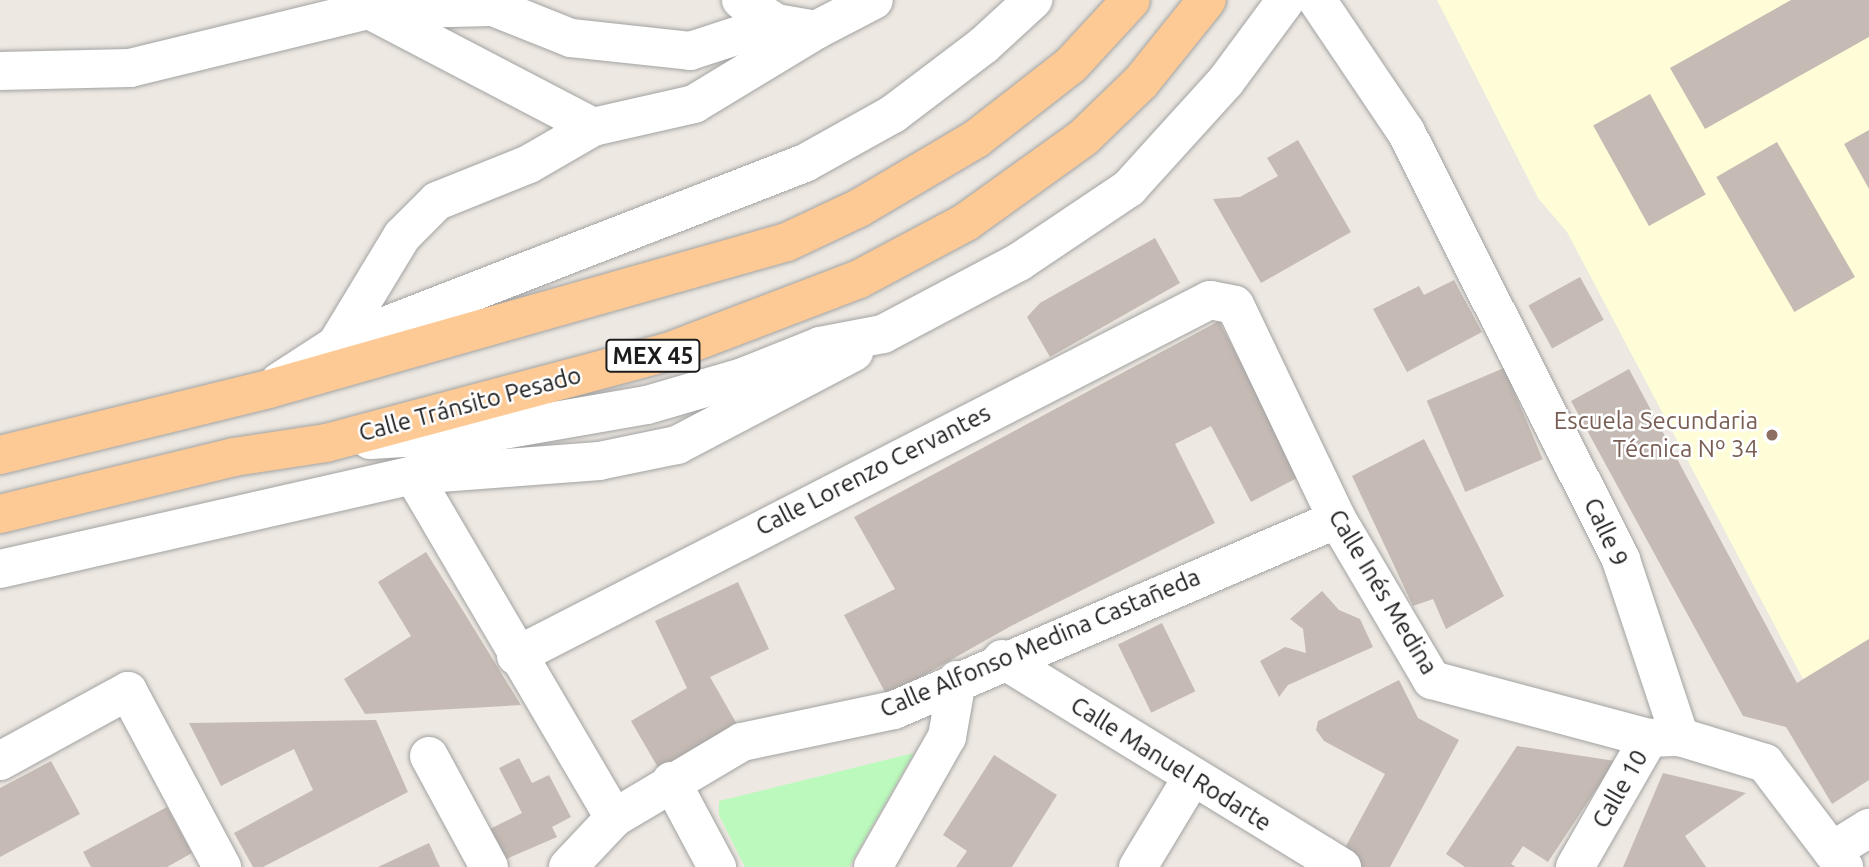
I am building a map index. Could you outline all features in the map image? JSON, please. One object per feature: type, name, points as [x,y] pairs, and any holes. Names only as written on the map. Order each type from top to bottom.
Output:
[{"type":"main road","points":[[0,455],[269,388],[788,242],[859,208],[976,139],[1071,65],[1131,0]]},
{"type":"main road","name":"Calle Tránsito Pesado","points":[[0,514],[234,457],[326,443],[668,352],[769,316],[905,256],[1029,182],[1083,138],[1141,82],[1207,0]]},
{"type":"street","points":[[741,0],[776,23],[816,30]]},
{"type":"street","points":[[336,345],[402,236],[437,201],[529,164],[593,127],[694,104],[816,30],[874,0]]},
{"type":"street","points":[[269,388],[336,345],[805,163],[893,114],[984,45],[1033,0]]},
{"type":"street","points":[[0,569],[413,475],[599,461],[677,445],[804,383],[883,334],[1019,262],[1129,188],[1226,81],[1286,0]]},
{"type":"street","name":"Calle 9","points":[[1317,0],[1356,54],[1406,132],[1621,560],[1664,738]]},
{"type":"street","points":[[0,71],[130,68],[358,5],[493,7],[570,38],[690,51],[776,23]]},
{"type":"street","points":[[358,5],[593,127]]},
{"type":"street","name":"Calle Lorenzo Cervantes","points":[[516,656],[1125,339],[1210,300],[1234,305]]},
{"type":"street","name":"Calle Inés Medina","points":[[1234,305],[1337,519],[1433,680],[1664,738]]},
{"type":"street","points":[[326,443],[486,433],[647,405],[743,377],[820,346],[883,334]]},
{"type":"street","points":[[413,475],[516,656],[614,818]]},
{"type":"street","name":"Calle Alfonso Medina Castañeda","points":[[568,867],[614,818],[671,781],[742,742],[894,710],[1002,659],[1337,519]]},
{"type":"street","name":"Calle Manuel Rodarte","points":[[1002,659],[1191,779],[1342,867]]},
{"type":"street","points":[[873,867],[947,737],[957,680]]},
{"type":"street","points":[[0,761],[128,691],[222,867]]},
{"type":"street","points":[[1664,738],[1765,763],[1838,859],[1869,828]]},
{"type":"street","name":"Calle 10","points":[[1575,867],[1664,738]]},
{"type":"street","points":[[429,755],[489,867]]},
{"type":"street","points":[[1138,867],[1191,779]]},
{"type":"street","points":[[671,781],[717,867]]},
{"type":"shaded area","name":"Escuela Secundaria Técnica Nº 34","points":[[1437,0],[1869,0],[1869,639],[1803,679],[1567,232],[1538,198]]},
{"type":"green space","points":[[914,753],[849,867],[745,867],[719,815],[719,801]]},
{"type":"building","points":[[1791,0],[1869,0],[1869,37],[1705,129],[1670,68]]},
{"type":"building","points":[[1650,94],[1706,195],[1649,226],[1593,126]]},
{"type":"building","points":[[1869,130],[1869,189],[1844,144]]},
{"type":"building","points":[[1298,140],[1351,232],[1261,283],[1213,199],[1240,197],[1278,176],[1267,158]]},
{"type":"building","points":[[1777,142],[1855,277],[1794,312],[1716,177]]},
{"type":"building","points":[[1155,238],[1180,283],[1050,357],[1027,317],[1040,303]]},
{"type":"building","points":[[1580,277],[1604,320],[1552,348],[1528,306]]},
{"type":"building","points":[[1454,280],[1482,332],[1407,372],[1373,309],[1419,286],[1424,295]]},
{"type":"building","points":[[1219,321],[1301,476],[1251,502],[1211,426],[1175,444],[1215,523],[1011,626],[887,696],[844,615],[895,589],[854,517]]},
{"type":"building","points":[[1504,368],[1543,459],[1465,492],[1427,401]]},
{"type":"building","points":[[1629,369],[1797,683],[1869,639],[1869,780],[1832,804],[1786,727],[1743,716],[1571,401]]},
{"type":"building","points":[[1424,439],[1504,596],[1446,629],[1433,599],[1413,606],[1352,476]]},
{"type":"building","points":[[426,552],[521,705],[365,714],[344,679],[411,636],[378,582]]},
{"type":"building","points":[[738,582],[769,649],[710,677],[738,726],[660,771],[631,721],[687,688],[655,621]]},
{"type":"building","points":[[1322,591],[1339,610],[1360,619],[1373,647],[1288,685],[1279,697],[1260,661],[1285,647],[1306,653],[1303,629],[1290,619]]},
{"type":"building","points":[[1162,623],[1195,691],[1151,713],[1118,644]]},
{"type":"building","points":[[1399,680],[1418,718],[1459,740],[1390,867],[1360,867],[1340,857],[1385,774],[1324,741],[1316,730],[1318,721]]},
{"type":"building","points":[[376,720],[408,792],[263,867],[253,867],[234,833],[313,790],[294,749],[221,786],[189,723]]},
{"type":"building","points":[[1517,746],[1615,761],[1548,862],[1523,846],[1511,864],[1516,867],[1465,867],[1446,854]]},
{"type":"building","points":[[994,755],[1057,795],[1012,867],[956,867],[967,851],[943,835]]},
{"type":"building","points":[[519,758],[532,783],[549,775],[571,817],[552,827],[557,837],[504,860],[488,830],[522,813],[499,768]]},
{"type":"building","points":[[51,761],[80,814],[0,857],[0,788]]},
{"type":"building","points":[[1663,773],[1746,793],[1685,836],[1706,867],[1623,867]]},
{"type":"building","points":[[167,807],[192,853],[167,867],[91,867],[83,852]]},
{"type":"building","points":[[429,843],[440,867],[378,867]]},
{"type":"place","name":"Escuela Secundaria Técnica Nº 34","points":[[1772,435]]}]
